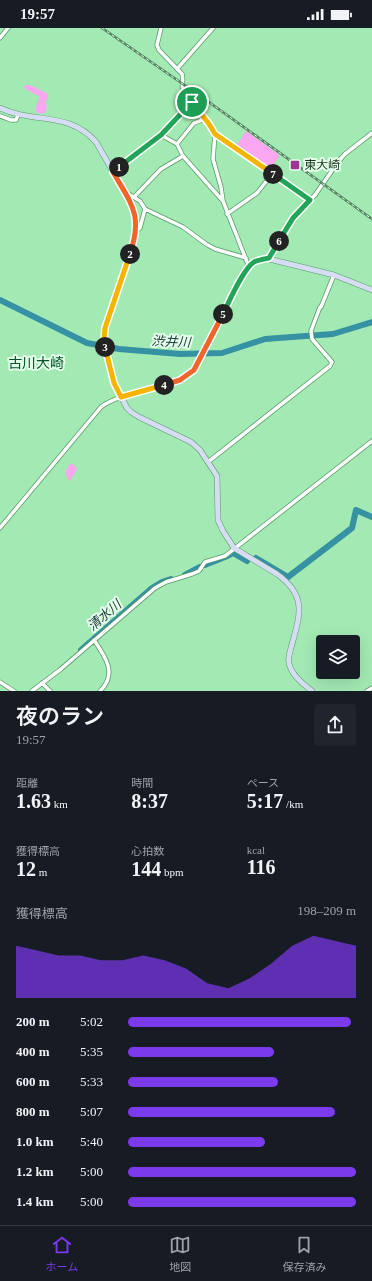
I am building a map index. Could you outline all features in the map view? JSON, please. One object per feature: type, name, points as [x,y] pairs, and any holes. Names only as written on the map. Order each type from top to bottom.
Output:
[{"type":"main road","points":[[0,108],[18,115],[62,121],[78,127],[91,136],[96,142],[125,192],[135,216],[136,231],[105,328],[105,346],[114,383],[131,412],[191,442],[200,450],[217,476],[220,525],[223,532],[234,548],[283,578],[295,594],[299,608],[299,620],[289,655],[289,665],[293,673],[312,691]]},
{"type":"main road","points":[[269,258],[334,275],[371,287]]},
{"type":"street","points":[[0,38],[8,28]]},
{"type":"street","points":[[161,28],[157,46],[159,50],[182,74],[183,92],[215,134],[310,200]]},
{"type":"street","points":[[177,69],[213,28]]},
{"type":"street","points":[[113,172],[161,135],[192,102]]},
{"type":"street","points":[[0,116],[11,120],[16,120],[18,115]]},
{"type":"street","points":[[177,144],[194,123],[205,119]]},
{"type":"street","points":[[0,528],[97,411],[106,403],[121,397],[180,380],[194,370],[239,283],[250,266],[255,262],[269,258],[293,218],[323,185],[345,154],[372,133]]},
{"type":"street","points":[[215,134],[213,159],[221,187],[223,201],[227,214],[250,266]]},
{"type":"street","points":[[161,135],[177,144],[183,156],[223,201]]},
{"type":"street","points":[[134,197],[161,169],[183,156]]},
{"type":"street","points":[[227,214],[257,193],[273,174]]},
{"type":"street","points":[[125,192],[140,201],[145,209],[183,227],[206,244],[220,251],[246,258]]},
{"type":"street","points":[[136,231],[140,228],[145,209]]},
{"type":"street","points":[[208,462],[330,366],[332,362],[312,338],[311,333],[320,306],[321,307],[334,275]]},
{"type":"street","points":[[32,691],[61,670],[155,588],[166,582],[199,571],[205,562],[225,556],[372,440]]},
{"type":"street","points":[[94,640],[105,656],[109,671],[106,681],[100,691]]},
{"type":"street","points":[[0,682],[14,691]]},
{"type":"street","points":[[42,683],[50,691]]},
{"type":"street","points":[[367,691],[372,688]]},
{"type":"shaded area","points":[[26,85],[30,85],[48,94],[48,98],[45,102],[47,106],[45,113],[39,114],[35,110],[40,97],[24,88]]},
{"type":"shaded area","points":[[246,131],[278,154],[279,157],[270,169],[237,145]]},
{"type":"shaded area","points":[[70,464],[73,464],[77,469],[70,481],[65,472]]},
{"type":"waterway","name":"渋井川","points":[[0,300],[87,343],[119,349],[180,354],[222,353],[265,339],[333,334],[372,322]]},
{"type":"waterway","name":"清水川","points":[[256,558],[288,577],[352,528],[356,510],[372,517]]},
{"type":"waterway","name":"清水川","points":[[205,565],[233,553],[247,561]]},
{"type":"waterway","name":"清水川","points":[[185,575],[200,567]]},
{"type":"waterway","name":"清水川","points":[[81,650],[152,588],[171,579]]},
{"type":"railway","points":[[102,28],[206,100],[372,219]]},
{"type":"place","name":"東大崎","points":[[295,165]]},
{"type":"district","name":"古川大崎","points":[[36,363]]},
{"type":"route","points":[[192,102],[213,129],[215,134],[310,200],[293,218],[269,258],[255,262],[250,266],[239,283],[191,374],[180,380],[121,397],[114,383],[104,341],[104,334],[134,240],[136,222],[130,201],[113,172],[161,135],[192,102]]}]
